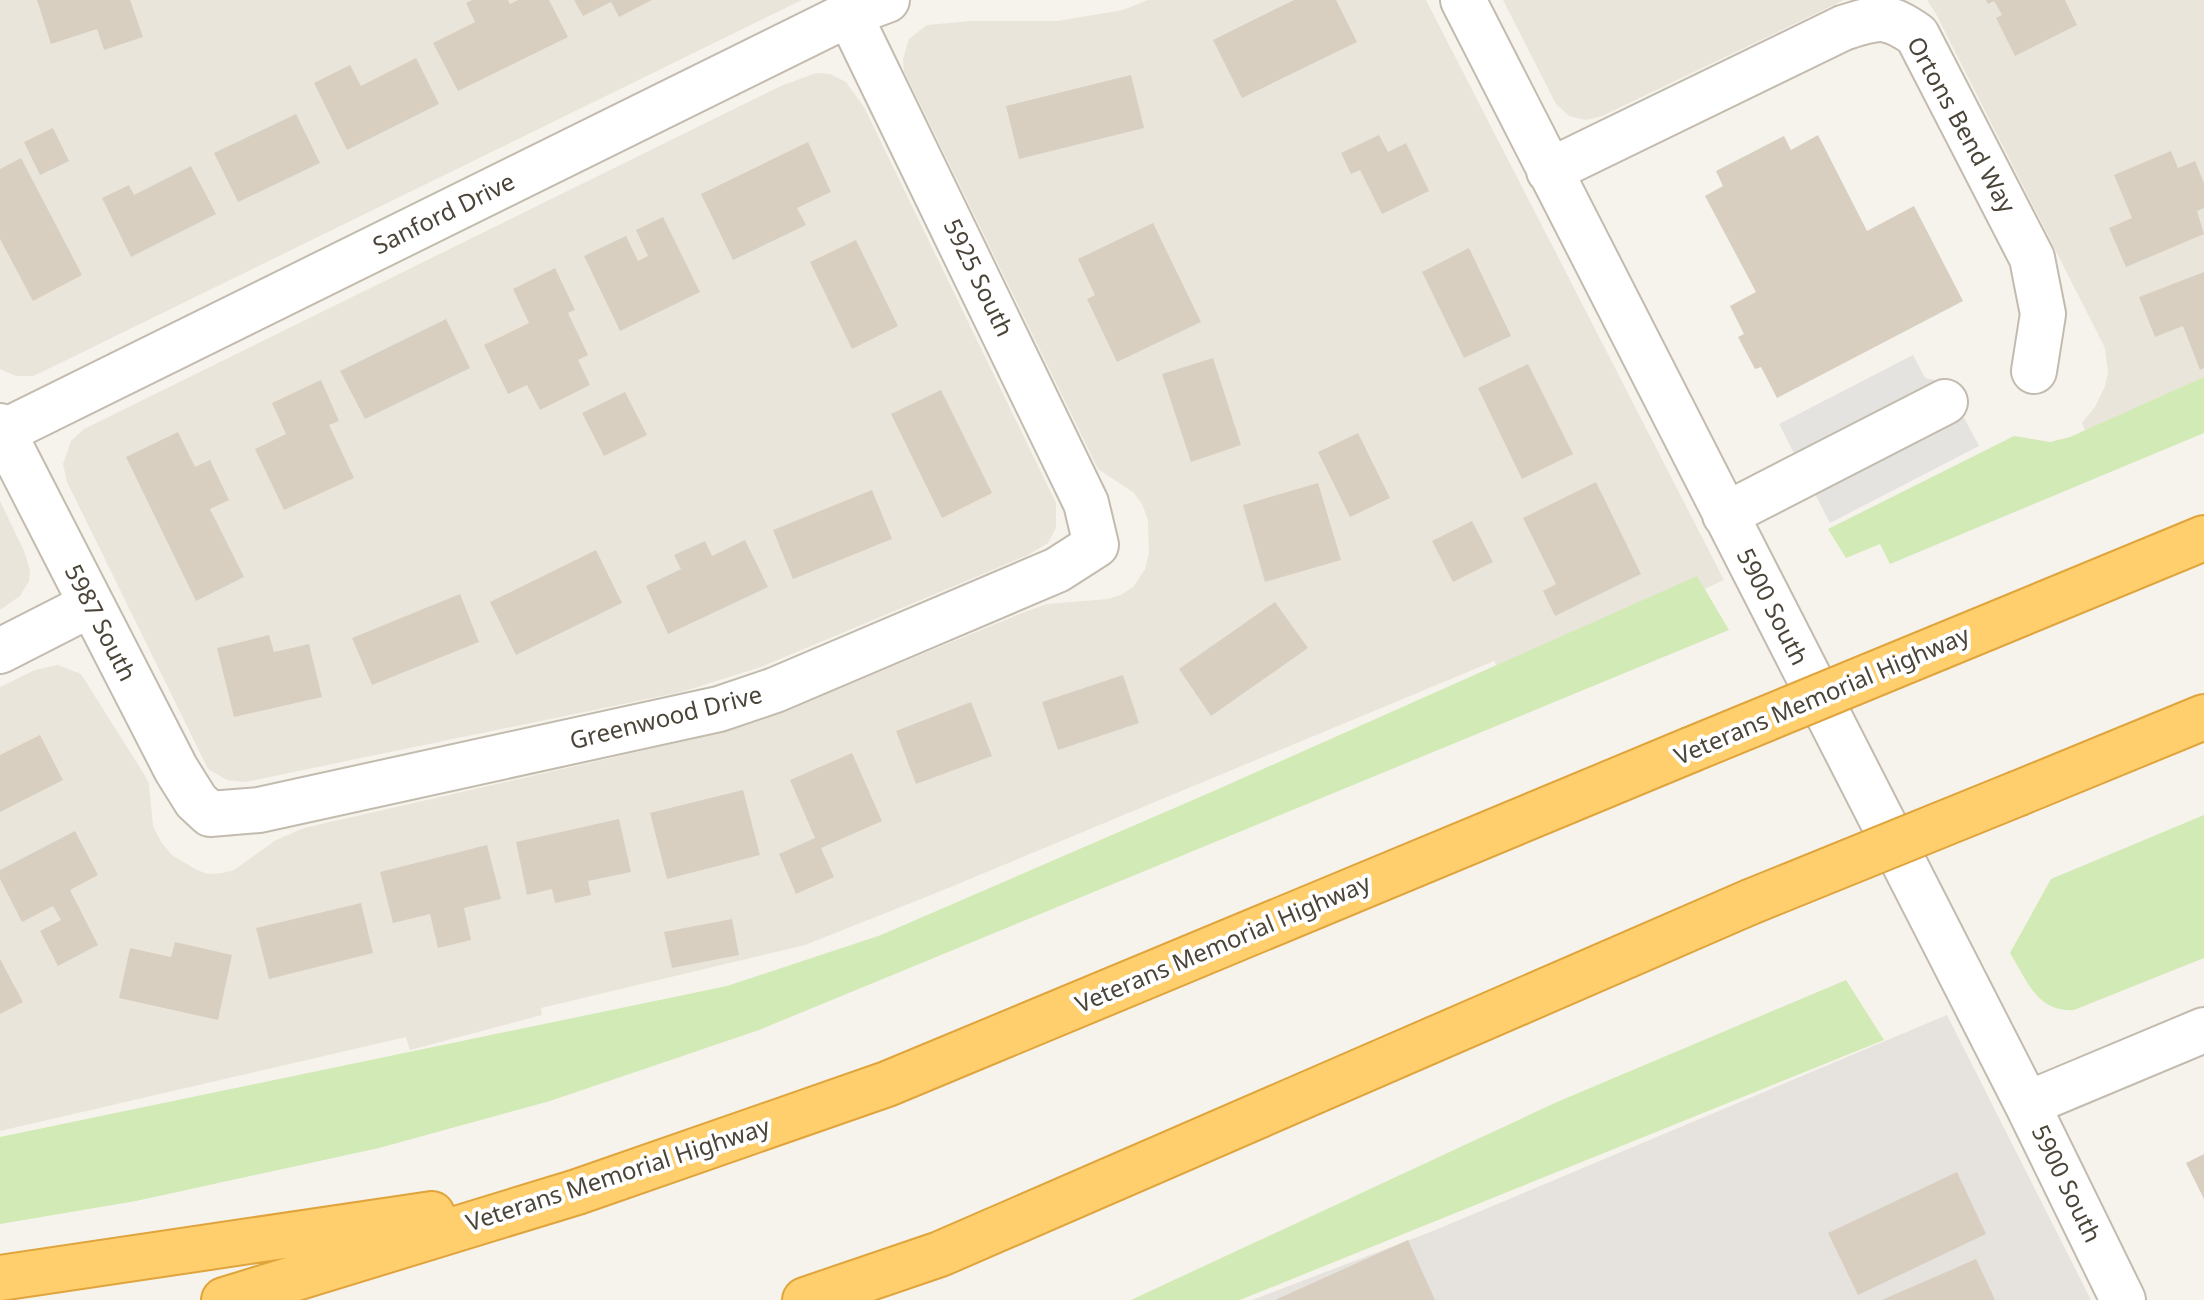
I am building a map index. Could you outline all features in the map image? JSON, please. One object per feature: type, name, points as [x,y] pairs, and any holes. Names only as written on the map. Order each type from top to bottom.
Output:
[{"type":"highway","name":"Veterans Memorial Highway","points":[[224,1300],[577,1192],[887,1084],[2204,538]]},
{"type":"highway","points":[[805,1300],[940,1254],[1750,902],[2204,717]]},
{"type":"highway","points":[[0,1278],[577,1192]]},
{"type":"street","name":"5900 South","points":[[1463,0],[2027,1104],[2123,1300]]},
{"type":"street","name":"Sanford Drive","points":[[2,429],[868,7]]},
{"type":"street","name":"5925 South","points":[[868,7],[1078,483],[1096,545]]},
{"type":"street","name":"Ortons Bend Way","points":[[1549,171],[1843,28],[1872,19],[1896,20],[1917,35],[2032,258],[2043,314],[2034,371]]},
{"type":"street","points":[[1725,515],[1945,402]]},
{"type":"street","name":"5987 South","points":[[2,429],[185,786],[210,814]]},
{"type":"street","name":"Greenwood Drive","points":[[210,814],[259,810],[719,709],[775,690],[1045,576],[1078,559],[1096,545]]},
{"type":"street","points":[[0,651],[90,605]]},
{"type":"street","points":[[2027,1104],[2204,1030]]},
{"type":"shaded area","points":[[0,0],[802,0],[42,372],[33,376],[16,376],[0,369]]},
{"type":"shaded area","points":[[1148,0],[1426,0],[1724,580],[1506,682],[1494,661],[805,945],[541,1008],[542,1015],[410,1050],[406,1037],[0,1131],[0,687],[35,670],[58,665],[81,674],[149,784],[153,826],[161,842],[172,855],[197,870],[208,874],[223,873],[234,870],[276,840],[304,828],[720,733],[774,715],[1047,604],[1108,599],[1134,586],[1145,569],[1149,553],[1148,520],[1142,504],[1134,493],[1098,469],[904,71],[903,59],[909,39],[927,25],[970,21],[1057,21],[1123,10]]},
{"type":"shaded area","points":[[1503,0],[1844,0],[1602,116],[1586,120],[1569,116],[1556,104]]},
{"type":"shaded area","points":[[1927,0],[2204,0],[2204,384],[2086,433],[2082,423],[2095,407],[2108,373],[2105,348]]},
{"type":"shaded area","points":[[816,73],[830,74],[846,82],[864,107],[1056,503],[1056,528],[1048,543],[1028,555],[761,667],[681,692],[245,782],[227,780],[208,769],[67,482],[63,464],[71,441],[84,429],[781,86]]},
{"type":"shaded area","points":[[1913,355],[1925,378],[1945,382],[1979,446],[1830,523],[1779,424]]},
{"type":"shaded area","points":[[0,501],[30,570],[29,581],[20,596],[0,610]]},
{"type":"shaded area","points":[[1947,1015],[2091,1300],[1252,1300],[1433,1231]]},
{"type":"green space","points":[[2204,377],[2204,433],[1890,564],[1880,544],[1846,558],[1828,529],[2014,436],[2050,442],[2070,437]]},
{"type":"green space","points":[[1697,576],[1729,630],[759,1030],[550,1101],[379,1148],[136,1201],[0,1224],[0,1137],[727,986],[881,935]]},
{"type":"green space","points":[[2204,815],[2204,958],[2074,1010],[2051,1006],[2034,993],[2010,953],[2051,879]]},
{"type":"green space","points":[[1846,980],[1884,1040],[1240,1300],[1131,1300],[1557,1102]]},
{"type":"building","points":[[37,0],[130,0],[143,37],[104,50],[97,29],[51,44]]},
{"type":"building","points":[[472,0],[508,0],[510,4],[518,0],[549,0],[568,37],[458,91],[433,43],[475,22],[466,3]]},
{"type":"building","points":[[574,0],[652,0],[619,17],[611,2],[583,16]]},
{"type":"building","points":[[1294,0],[1336,0],[1357,42],[1242,98],[1213,40]]},
{"type":"building","points":[[1986,0],[2065,0],[2077,25],[2015,56],[1996,18],[2002,15],[1994,1],[1988,4]]},
{"type":"building","points":[[416,58],[439,104],[347,150],[314,83],[350,65],[361,86]]},
{"type":"building","points":[[1131,75],[1144,128],[1019,159],[1006,106]]},
{"type":"building","points":[[296,114],[320,163],[238,202],[214,153]]},
{"type":"building","points":[[53,128],[69,161],[40,175],[24,142]]},
{"type":"building","points":[[1379,135],[1388,152],[1406,143],[1429,191],[1382,214],[1360,170],[1351,174],[1341,153]]},
{"type":"building","points":[[1818,135],[1867,231],[1914,206],[1963,301],[1777,398],[1761,367],[1755,369],[1738,337],[1744,334],[1730,306],[1756,292],[1705,196],[1723,186],[1716,171],[1784,136],[1791,150]]},
{"type":"building","points":[[808,142],[831,192],[797,208],[806,225],[733,260],[701,194]]},
{"type":"building","points":[[2171,151],[2178,168],[2195,161],[2204,183],[2204,208],[2197,211],[2204,234],[2126,267],[2109,228],[2132,218],[2114,175]]},
{"type":"building","points":[[21,158],[82,275],[33,301],[0,239],[0,169]]},
{"type":"building","points":[[191,166],[216,214],[131,257],[102,198],[129,185],[134,195]]},
{"type":"building","points":[[663,217],[700,292],[620,331],[584,256],[626,236],[638,261],[648,256],[636,230]]},
{"type":"building","points":[[1153,223],[1201,322],[1117,362],[1087,299],[1095,295],[1078,259]]},
{"type":"building","points":[[856,240],[898,326],[852,349],[810,262]]},
{"type":"building","points":[[1469,248],[1511,336],[1464,358],[1422,272]]},
{"type":"building","points":[[555,268],[575,310],[568,313],[588,355],[578,360],[590,385],[540,410],[527,385],[508,394],[484,345],[529,323],[513,289]]},
{"type":"building","points":[[2204,272],[2204,368],[2200,370],[2183,326],[2155,337],[2139,297]]},
{"type":"building","points":[[446,319],[470,368],[365,419],[340,371]]},
{"type":"building","points":[[1213,358],[1241,445],[1191,462],[1162,374]]},
{"type":"building","points":[[1528,364],[1573,454],[1522,479],[1478,388]]},
{"type":"building","points":[[321,380],[339,421],[329,425],[354,478],[284,510],[255,449],[286,434],[272,403]]},
{"type":"building","points":[[941,390],[992,493],[942,518],[891,414]]},
{"type":"building","points":[[625,392],[647,435],[604,456],[582,413]]},
{"type":"building","points":[[178,432],[195,467],[210,460],[229,500],[210,509],[244,577],[196,601],[126,457]]},
{"type":"building","points":[[1358,433],[1390,498],[1350,517],[1318,452]]},
{"type":"building","points":[[1596,482],[1641,574],[1555,616],[1543,591],[1556,584],[1523,518]]},
{"type":"building","points":[[1318,483],[1341,560],[1265,582],[1243,505]]},
{"type":"building","points":[[872,490],[892,539],[793,579],[773,530]]},
{"type":"building","points":[[1472,521],[1493,562],[1453,582],[1432,541]]},
{"type":"building","points":[[745,540],[768,587],[668,634],[646,586],[681,569],[674,555],[705,541],[712,556]]},
{"type":"building","points":[[596,550],[622,603],[516,655],[490,602]]},
{"type":"building","points":[[460,594],[479,642],[372,685],[352,638]]},
{"type":"building","points":[[1275,602],[1308,648],[1211,716],[1179,669]]},
{"type":"building","points":[[269,635],[274,652],[309,644],[322,697],[234,717],[217,648]]},
{"type":"building","points":[[1123,675],[1139,723],[1058,750],[1042,702]]},
{"type":"building","points":[[971,702],[992,756],[916,784],[896,731]]},
{"type":"building","points":[[40,735],[63,780],[0,812],[0,755]]},
{"type":"building","points":[[852,753],[882,821],[821,848],[834,877],[796,894],[779,854],[815,838],[790,780]]},
{"type":"building","points":[[743,790],[760,855],[667,879],[650,813]]},
{"type":"building","points":[[619,819],[631,872],[588,881],[591,895],[555,903],[552,889],[527,895],[516,842]]},
{"type":"building","points":[[75,831],[98,875],[70,890],[98,945],[58,966],[40,931],[61,920],[53,906],[22,922],[0,879],[0,870]]},
{"type":"building","points":[[487,845],[501,899],[464,908],[471,940],[438,948],[430,914],[393,923],[380,872]]},
{"type":"building","points":[[361,903],[373,953],[269,979],[256,928]]},
{"type":"building","points":[[732,919],[739,955],[672,968],[664,932]]},
{"type":"building","points":[[175,942],[232,955],[218,1020],[119,998],[130,948],[171,957]]},
{"type":"building","points":[[0,959],[23,1002],[0,1014]]},
{"type":"building","points":[[2204,1154],[2204,1199],[2186,1163]]},
{"type":"building","points":[[1957,1172],[1986,1234],[1858,1295],[1828,1233]]},
{"type":"building","points":[[1408,1240],[1435,1300],[1275,1300]]},
{"type":"building","points":[[1976,1259],[1995,1300],[1882,1300]]}]
